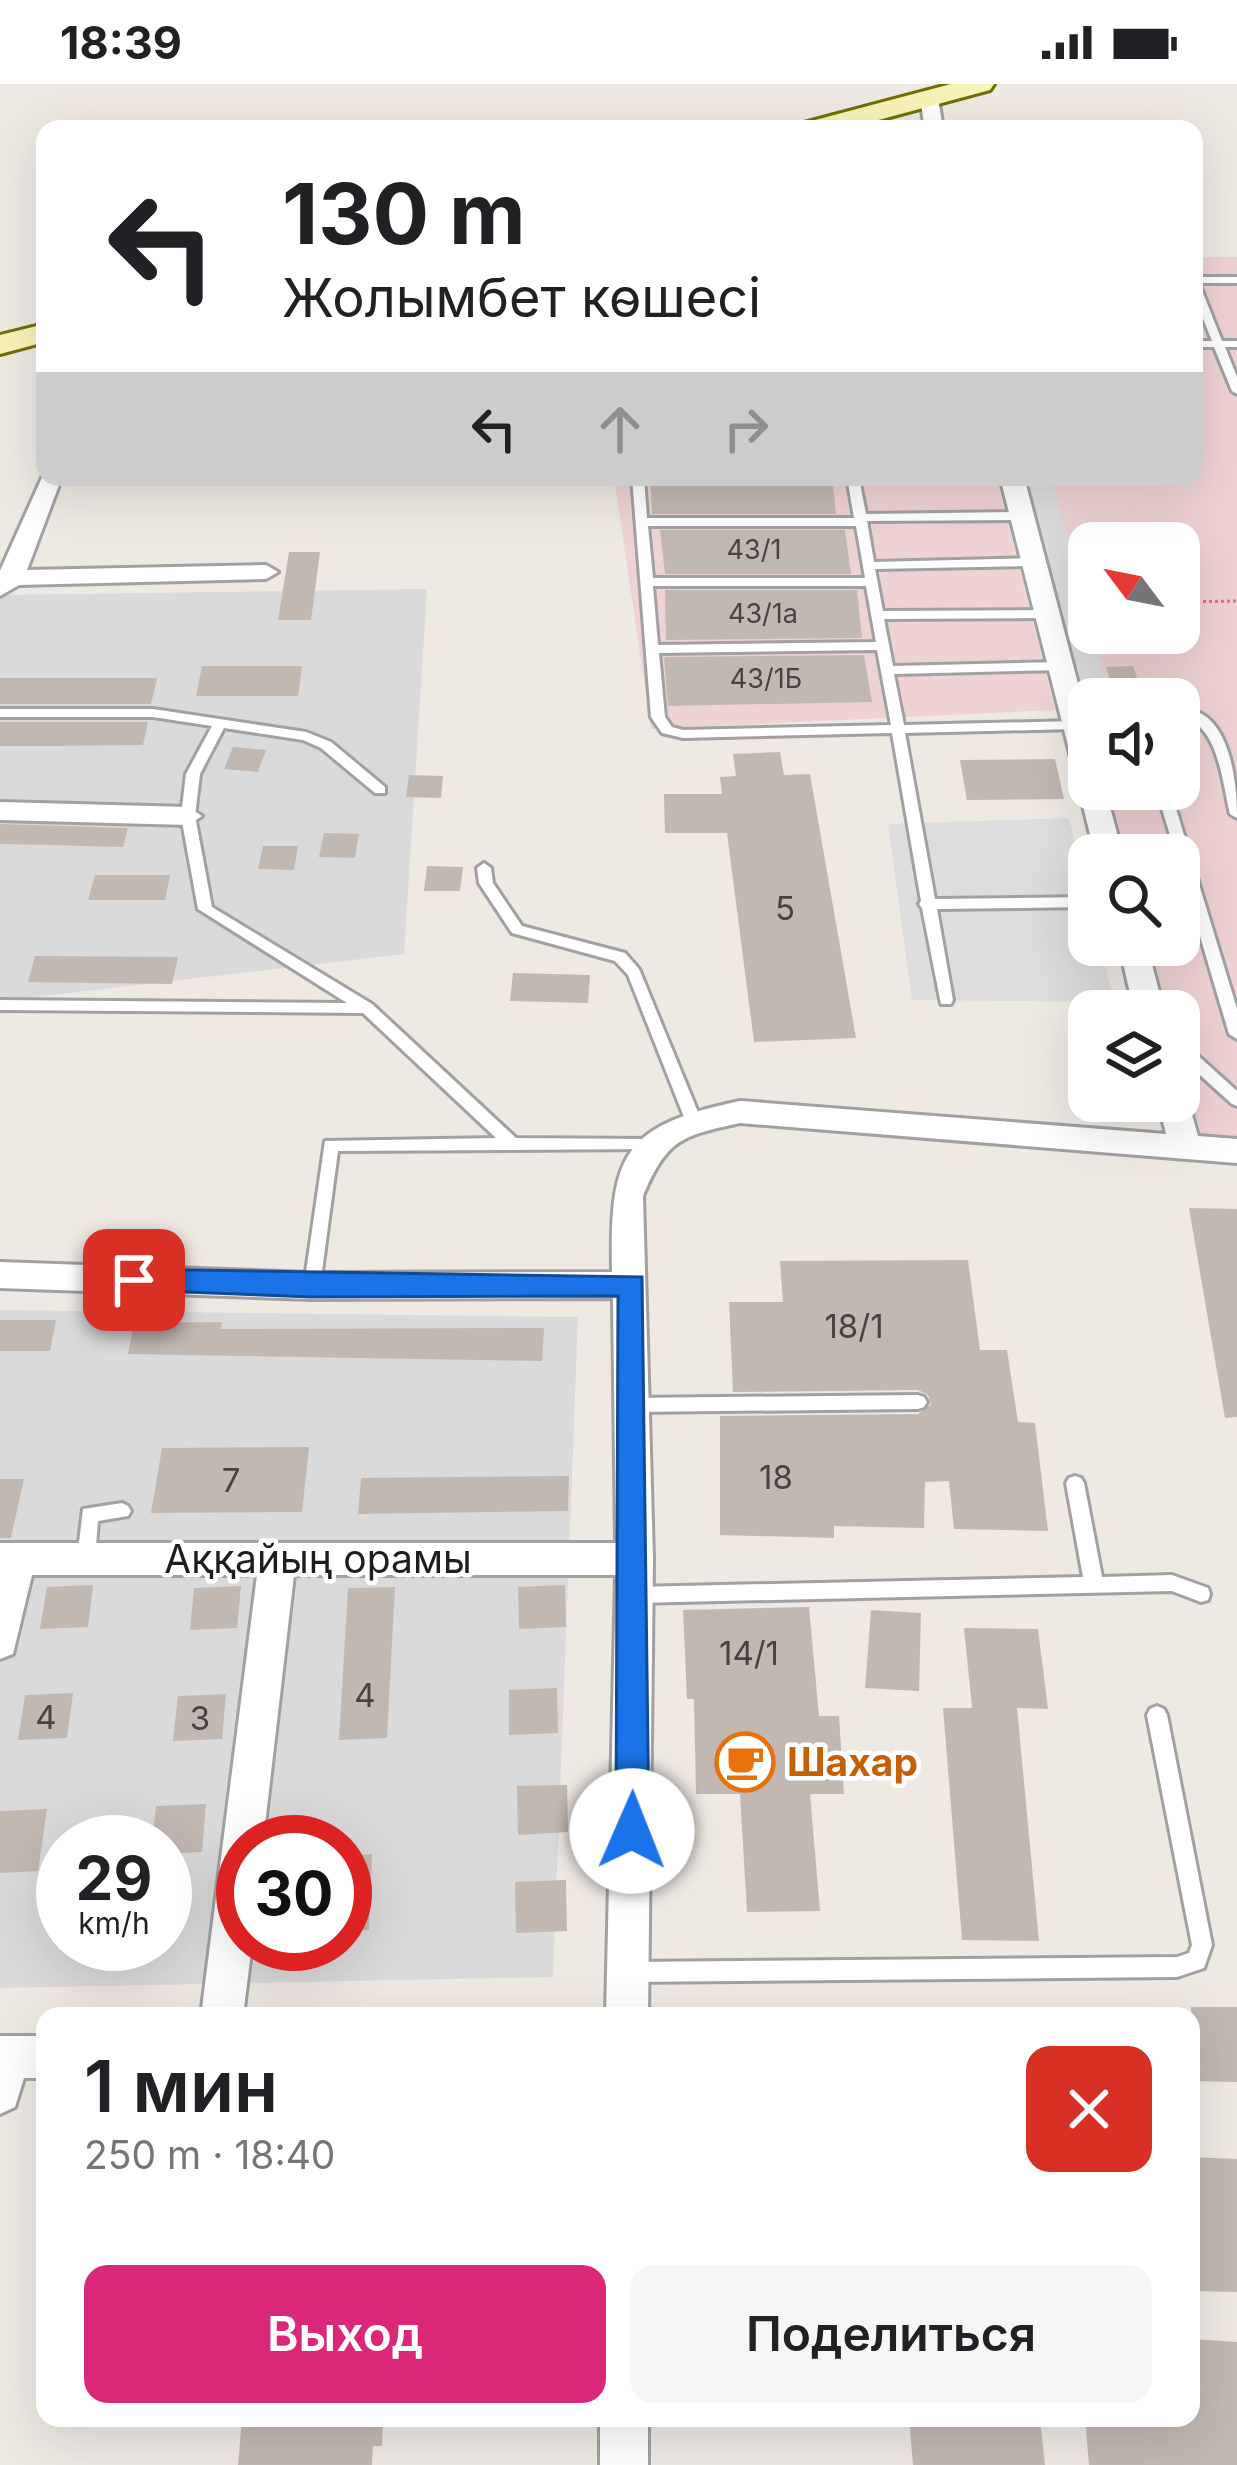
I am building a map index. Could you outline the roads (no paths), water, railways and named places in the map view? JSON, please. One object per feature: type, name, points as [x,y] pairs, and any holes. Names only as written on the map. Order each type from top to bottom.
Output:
[{"type":"main road","points":[[847,120],[981,84]]},
{"type":"main road","points":[[0,345],[36,336]]},
{"type":"street","points":[[929,98],[933,120]]},
{"type":"street","points":[[46,486],[4,582],[266,572]]},
{"type":"street","points":[[1014,486],[1068,691]]},
{"type":"street","points":[[0,811],[188,816]]},
{"type":"street","points":[[628,2007],[635,1577],[627,1196],[649,1145],[694,1122],[740,1112],[1237,1151]]},
{"type":"street","points":[[1178,1122],[1185,1148]]},
{"type":"street","points":[[0,1275],[312,1286],[632,1285]]},
{"type":"street","points":[[0,1642],[8,1559]]},
{"type":"street","name":"Аққайың орамы","points":[[8,1559],[278,1560],[635,1577]]},
{"type":"street","points":[[246,1815],[278,1560]]},
{"type":"street","points":[[223,2007],[227,1971]]},
{"type":"street","points":[[624,2427],[624,2465]]},
{"type":"lane","points":[[1203,282],[1237,280]]},
{"type":"lane","points":[[1203,305],[1237,391]]},
{"type":"lane","points":[[1203,344],[1237,344]]},
{"type":"lane","points":[[639,486],[658,716],[667,730],[683,734],[897,729],[1068,732]]},
{"type":"lane","points":[[854,486],[946,1000]]},
{"type":"lane","points":[[641,522],[1022,516]]},
{"type":"lane","points":[[646,581],[869,574],[1034,562]]},
{"type":"lane","points":[[876,615],[1047,614]]},
{"type":"lane","points":[[652,649],[881,646]]},
{"type":"lane","points":[[886,670],[1060,666]]},
{"type":"lane","points":[[0,713],[153,713],[306,736],[326,745],[380,790]]},
{"type":"lane","points":[[1200,715],[1208,721],[1237,814]]},
{"type":"lane","points":[[221,722],[193,774],[188,816],[205,909],[367,1008],[512,1144]]},
{"type":"lane","points":[[1169,810],[1237,1034]]},
{"type":"lane","points":[[484,868],[486,883],[518,930],[620,957],[634,973],[694,1122]]},
{"type":"lane","points":[[926,904],[1068,902]]},
{"type":"lane","points":[[0,1005],[367,1008]]},
{"type":"lane","points":[[1200,1066],[1237,1100]]},
{"type":"lane","points":[[312,1286],[331,1145],[649,1145]]},
{"type":"lane","points":[[633,1405],[918,1402]]},
{"type":"lane","points":[[1075,1483],[1094,1585]]},
{"type":"lane","points":[[86,1558],[89,1514],[122,1511]]},
{"type":"lane","points":[[635,1577],[1172,1583],[1201,1594]]},
{"type":"lane","points":[[630,1972],[1177,1967],[1198,1961],[1202,1945],[1157,1715]]},
{"type":"place","name":"Шахар","points":[[745,1762]]}]
